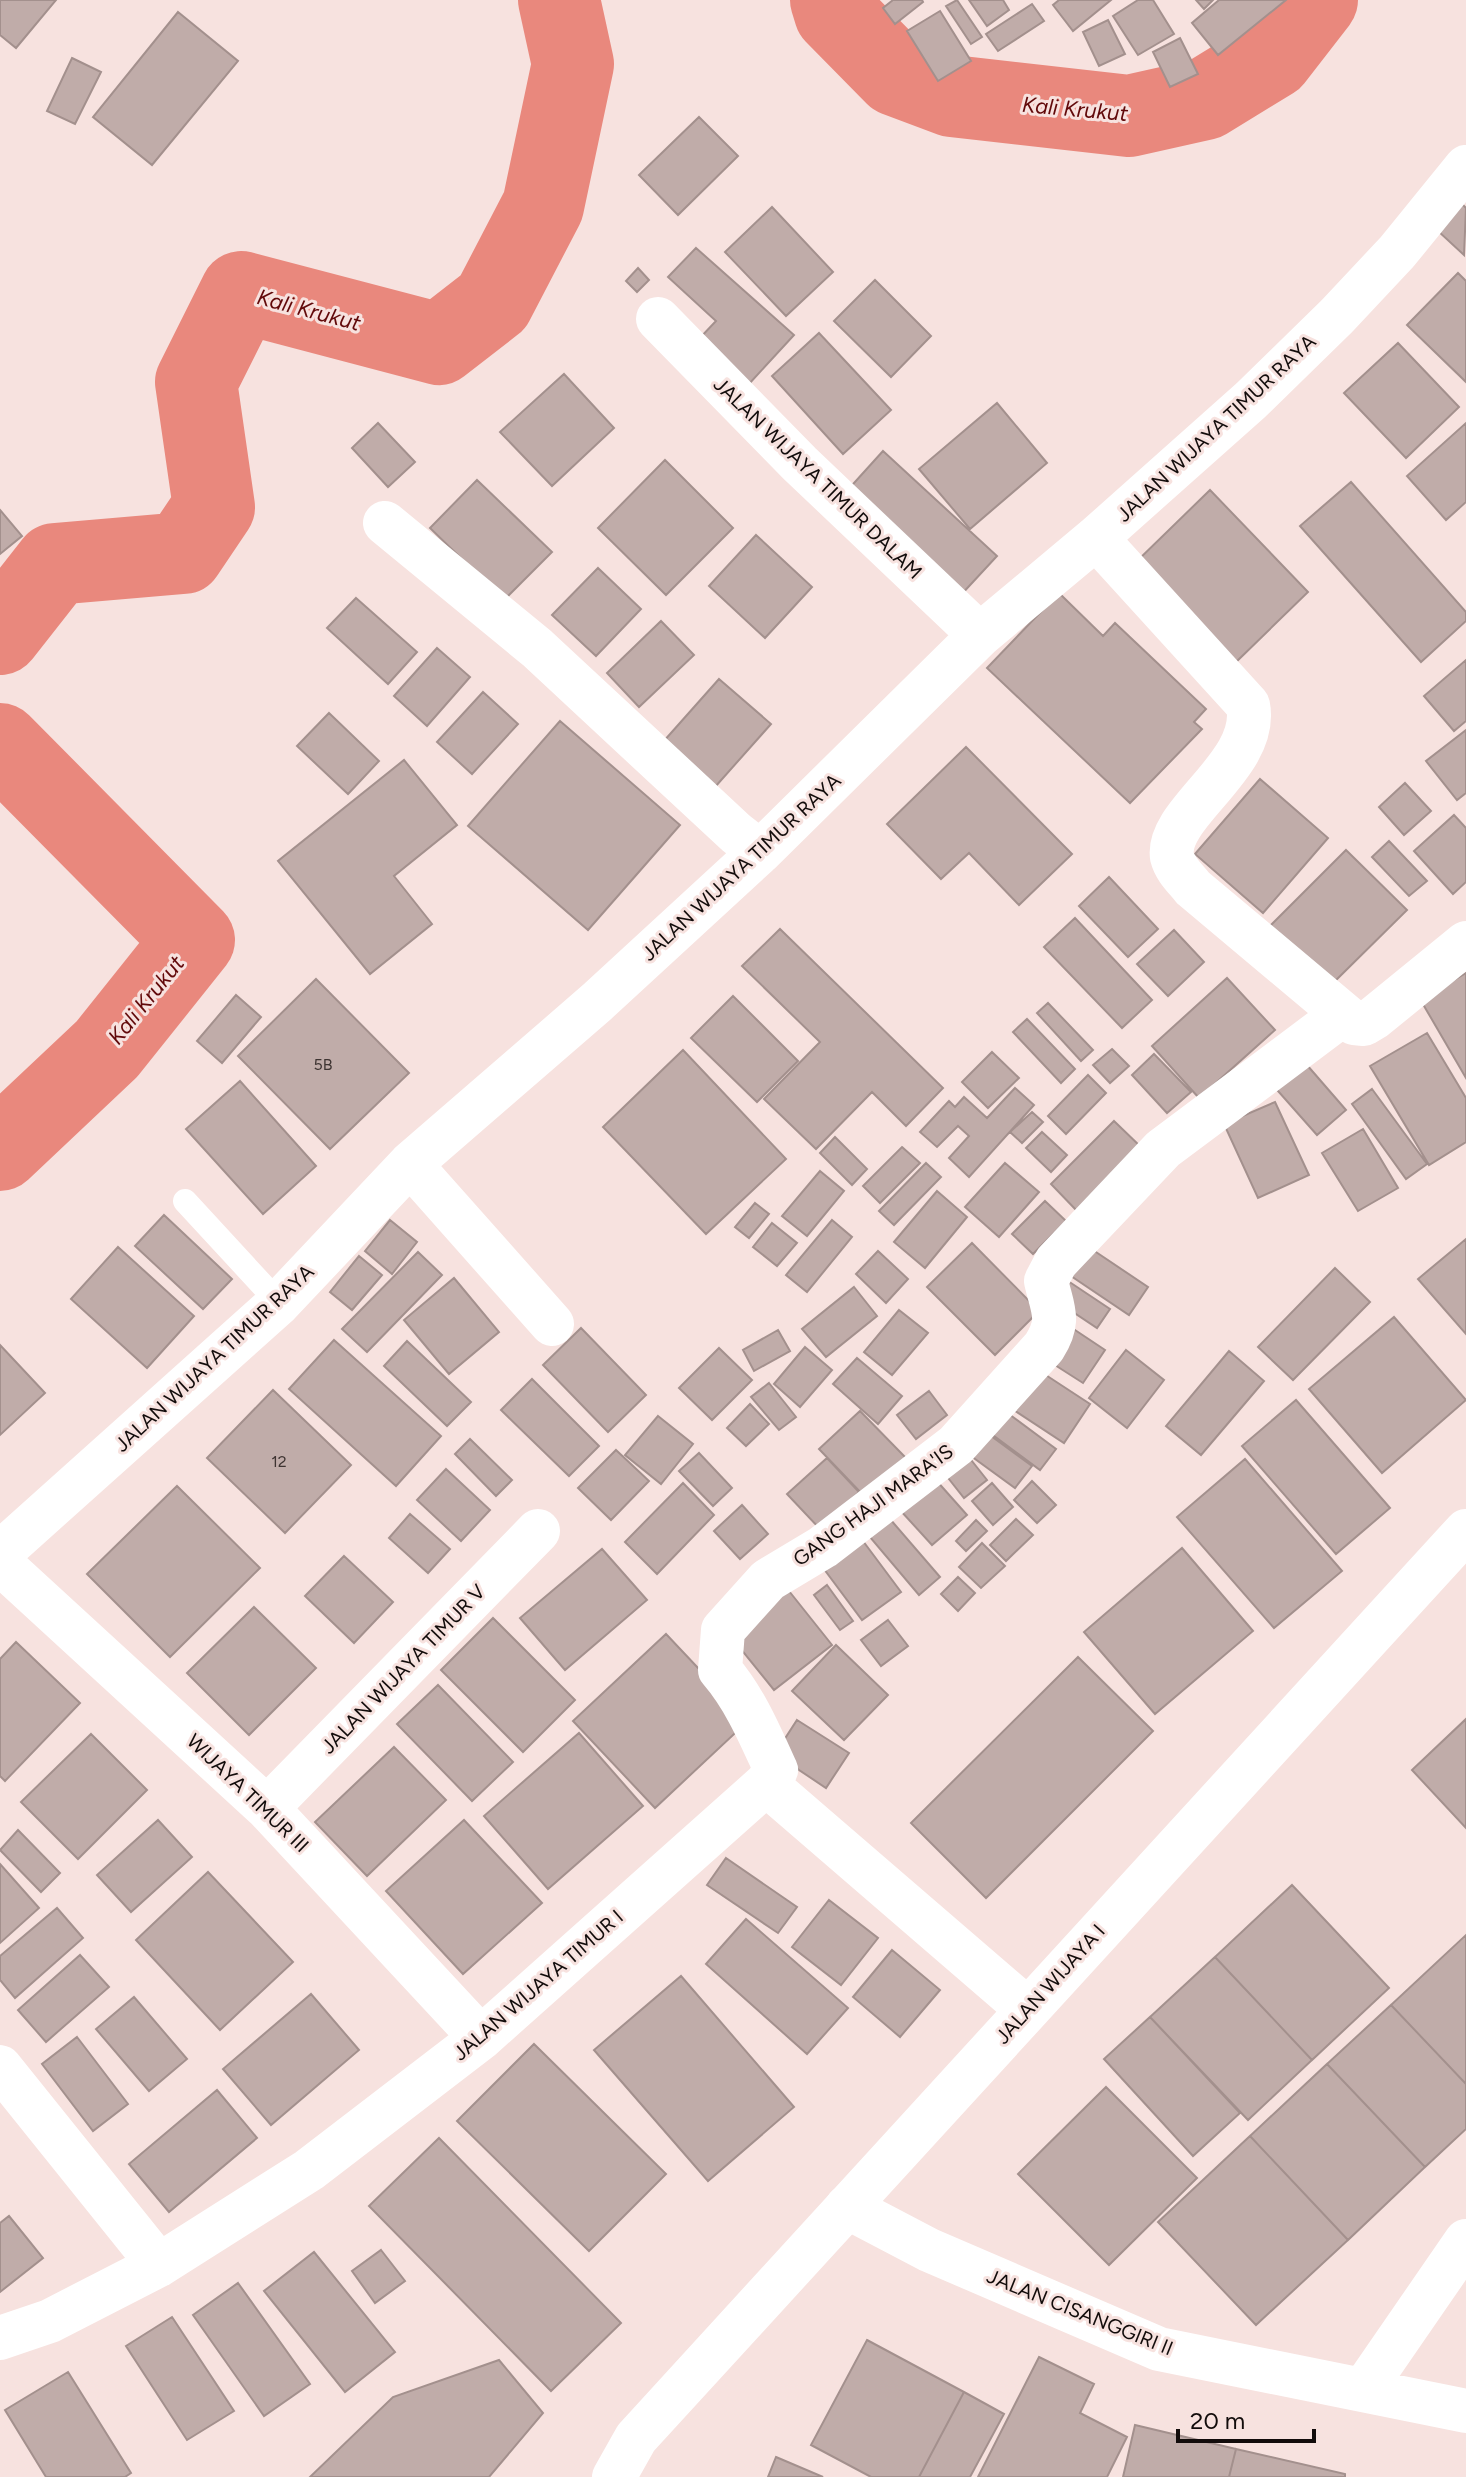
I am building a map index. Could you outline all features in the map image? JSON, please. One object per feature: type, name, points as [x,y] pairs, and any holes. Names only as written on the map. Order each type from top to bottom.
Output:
[{"type":"street","name":"JALAN WIJAYA TIMUR RAYA","points":[[0,1553],[279,1303],[410,1164],[597,1002],[760,852],[980,635],[1096,538],[1251,400],[1397,252],[1466,167]]},
{"type":"street","name":"JALAN WIJAYA TIMUR DALAM","points":[[658,319],[800,464],[980,635]]},
{"type":"street","points":[[385,523],[537,648],[760,852]]},
{"type":"street","points":[[1096,538],[1248,705],[1249,725],[1221,779],[1181,825],[1172,841],[1172,858],[1193,888],[1354,1023],[1364,1024],[1466,943]]},
{"type":"street","name":"GANG HAJI MARA'IS","points":[[766,1784],[776,1770],[753,1720],[720,1670],[723,1630],[768,1580],[823,1547],[956,1445],[1044,1347],[1052,1334],[1056,1323],[1046,1281],[1056,1262],[1163,1149],[1342,1015]]},
{"type":"street","points":[[410,1164],[552,1324]]},
{"type":"street","name":"JALAN WIJAYA TIMUR V","points":[[267,1808],[538,1531]]},
{"type":"street","name":"JALAN WIJAYA I","points":[[580,2477],[636,2438],[1466,1531]]},
{"type":"street","name":"WIJAYA TIMUR III","points":[[0,1563],[267,1808],[481,2038]]},
{"type":"street","points":[[766,1784],[1027,2009]]},
{"type":"street","name":"JALAN WIJAYA TIMUR I","points":[[0,2338],[50,2321],[159,2265],[309,2170],[481,2038],[766,1784]]},
{"type":"street","points":[[0,2067],[159,2265]]},
{"type":"street","name":"JALAN CISANGGIRI II","points":[[847,2207],[929,2250],[1159,2349],[1466,2411]]},
{"type":"street","points":[[1364,2389],[1466,2241]]},
{"type":"street","name":"JALAN WIJAYA I","points":[[614,2477],[636,2438]]},
{"type":"lane","points":[[185,1201],[279,1303]]},
{"type":"building","points":[[0,0],[56,0],[16,48],[0,35]]},
{"type":"building","points":[[893,0],[923,2],[895,24],[883,8]]},
{"type":"building","points":[[957,0],[982,37],[971,44],[946,6]]},
{"type":"building","points":[[969,0],[1003,0],[1009,10],[987,26]]},
{"type":"building","points":[[1059,0],[1111,0],[1073,31],[1053,5]]},
{"type":"building","points":[[1138,0],[1153,0],[1174,34],[1138,55],[1113,16]]},
{"type":"building","points":[[1196,0],[1213,0],[1204,9]]},
{"type":"building","points":[[1219,0],[1286,0],[1218,55],[1192,23]]},
{"type":"building","points":[[1032,4],[1044,21],[998,51],[986,34]]},
{"type":"building","points":[[940,11],[971,61],[938,81],[907,31]]},
{"type":"building","points":[[178,12],[238,61],[152,165],[93,117]]},
{"type":"building","points":[[1108,20],[1125,54],[1099,66],[1083,32]]},
{"type":"building","points":[[1180,38],[1198,74],[1170,87],[1153,52]]},
{"type":"building","points":[[72,58],[101,72],[75,124],[47,111]]},
{"type":"building","points":[[699,117],[738,156],[678,215],[639,175]]},
{"type":"building","points":[[1462,204],[1466,208],[1464,255],[1438,231]]},
{"type":"building","points":[[772,207],[833,272],[786,316],[725,252]]},
{"type":"building","points":[[696,248],[794,335],[748,385],[698,340],[716,321],[668,277]]},
{"type":"building","points":[[638,268],[649,280],[637,292],[626,281]]},
{"type":"building","points":[[1458,273],[1466,281],[1466,382],[1407,325]]},
{"type":"building","points":[[875,280],[931,336],[891,377],[834,321]]},
{"type":"building","points":[[819,333],[891,410],[843,454],[772,376]]},
{"type":"building","points":[[1398,343],[1459,407],[1406,458],[1344,393]]},
{"type":"building","points":[[564,374],[614,428],[552,486],[500,432]]},
{"type":"building","points":[[997,403],[1047,463],[970,529],[919,469]]},
{"type":"building","points":[[378,423],[415,462],[388,487],[352,448]]},
{"type":"building","points":[[1466,423],[1466,502],[1446,520],[1407,476]]},
{"type":"building","points":[[883,451],[997,556],[959,597],[845,493]]},
{"type":"building","points":[[665,460],[733,528],[666,595],[598,528]]},
{"type":"building","points":[[477,480],[552,552],[504,600],[430,528]]},
{"type":"building","points":[[1351,482],[1466,612],[1466,621],[1421,662],[1300,526]]},
{"type":"building","points":[[1210,490],[1308,592],[1234,664],[1135,563]]},
{"type":"building","points":[[0,510],[22,536],[0,554]]},
{"type":"building","points":[[756,535],[812,587],[765,638],[709,586]]},
{"type":"building","points":[[598,568],[641,609],[596,656],[552,615]]},
{"type":"building","points":[[1059,593],[1103,636],[1115,623],[1206,709],[1194,722],[1202,729],[1130,803],[987,668]]},
{"type":"building","points":[[356,598],[417,652],[388,684],[327,628]]},
{"type":"building","points":[[661,621],[694,655],[639,707],[607,673]]},
{"type":"building","points":[[437,648],[470,677],[427,726],[394,696]]},
{"type":"building","points":[[1466,660],[1466,721],[1454,731],[1424,696]]},
{"type":"building","points":[[719,679],[771,724],[715,787],[663,742]]},
{"type":"building","points":[[483,692],[518,724],[472,774],[437,742]]},
{"type":"building","points":[[329,713],[379,761],[348,794],[297,746]]},
{"type":"building","points":[[560,721],[680,825],[588,930],[468,826]]},
{"type":"building","points":[[1466,730],[1466,793],[1457,800],[1426,761]]},
{"type":"building","points":[[966,747],[1072,854],[1019,905],[969,853],[941,879],[887,824]]},
{"type":"building","points":[[404,760],[457,825],[394,876],[432,924],[370,974],[278,861]]},
{"type":"building","points":[[1260,779],[1328,838],[1263,913],[1195,854]]},
{"type":"building","points":[[1405,783],[1431,811],[1404,835],[1379,807]]},
{"type":"building","points":[[1454,815],[1466,828],[1466,882],[1453,894],[1414,851]]},
{"type":"building","points":[[1389,841],[1427,881],[1409,896],[1372,857]]},
{"type":"building","points":[[1346,850],[1407,910],[1328,988],[1268,928]]},
{"type":"building","points":[[1109,877],[1158,929],[1128,957],[1079,906]]},
{"type":"building","points":[[1075,918],[1152,1000],[1122,1028],[1044,947]]},
{"type":"building","points":[[780,929],[943,1088],[906,1126],[872,1092],[816,1149],[764,1099],[820,1042],[742,966]]},
{"type":"building","points":[[1174,930],[1204,962],[1168,996],[1137,964]]},
{"type":"building","points":[[1466,973],[1466,1078],[1420,999]]},
{"type":"building","points":[[1227,978],[1275,1030],[1199,1098],[1152,1046]]},
{"type":"building","points":[[316,979],[409,1073],[330,1149],[238,1056]]},
{"type":"building","points":[[236,995],[261,1017],[222,1063],[197,1041]]},
{"type":"building","points":[[733,996],[798,1061],[757,1102],[691,1038]]},
{"type":"building","points":[[1048,1003],[1093,1050],[1081,1061],[1037,1013]]},
{"type":"building","points":[[1027,1019],[1075,1069],[1061,1083],[1013,1032]]},
{"type":"building","points":[[1427,1033],[1466,1098],[1466,1142],[1429,1165],[1370,1066]]},
{"type":"building","points":[[1112,1049],[1129,1066],[1110,1083],[1093,1065]]},
{"type":"building","points":[[683,1050],[786,1159],[706,1234],[603,1127]]},
{"type":"building","points":[[992,1052],[1019,1078],[988,1108],[962,1082]]},
{"type":"building","points":[[1154,1054],[1191,1092],[1167,1113],[1132,1075]]},
{"type":"building","points":[[1300,1057],[1346,1110],[1317,1135],[1270,1082]]},
{"type":"building","points":[[1088,1075],[1106,1093],[1066,1134],[1048,1116]]},
{"type":"building","points":[[240,1081],[316,1166],[263,1214],[186,1129]]},
{"type":"building","points":[[1015,1088],[1034,1105],[969,1177],[949,1158],[969,1136],[958,1126],[937,1147],[920,1132],[949,1101],[955,1107],[964,1097],[987,1118]]},
{"type":"building","points":[[1372,1089],[1427,1164],[1406,1179],[1352,1104]]},
{"type":"building","points":[[1275,1102],[1309,1175],[1258,1198],[1224,1124]]},
{"type":"building","points":[[1032,1112],[1043,1122],[1022,1143],[1010,1132]]},
{"type":"building","points":[[1114,1121],[1142,1148],[1078,1212],[1051,1184]]},
{"type":"building","points":[[1363,1129],[1398,1188],[1358,1211],[1322,1153]]},
{"type":"building","points":[[1042,1132],[1067,1155],[1051,1172],[1026,1148]]},
{"type":"building","points":[[835,1137],[867,1169],[852,1185],[820,1153]]},
{"type":"building","points":[[902,1147],[920,1163],[880,1203],[863,1186]]},
{"type":"building","points":[[926,1163],[941,1177],[894,1225],[879,1211]]},
{"type":"building","points":[[1005,1163],[1039,1192],[999,1237],[965,1207]]},
{"type":"building","points":[[820,1171],[844,1191],[807,1236],[782,1216]]},
{"type":"building","points":[[937,1191],[967,1217],[925,1268],[894,1242]]},
{"type":"building","points":[[1045,1201],[1066,1221],[1033,1254],[1012,1234]]},
{"type":"building","points":[[755,1203],[769,1214],[749,1238],[735,1227]]},
{"type":"building","points":[[164,1215],[232,1279],[203,1309],[135,1246]]},
{"type":"building","points":[[390,1220],[417,1242],[392,1274],[365,1251]]},
{"type":"building","points":[[832,1220],[852,1237],[807,1292],[786,1275]]},
{"type":"building","points":[[772,1223],[797,1243],[777,1266],[753,1247]]},
{"type":"building","points":[[1466,1239],[1466,1334],[1418,1279]]},
{"type":"building","points":[[972,1243],[1039,1311],[995,1355],[927,1287]]},
{"type":"building","points":[[1087,1246],[1148,1287],[1129,1315],[1068,1274]]},
{"type":"building","points":[[118,1247],[194,1316],[147,1368],[71,1299]]},
{"type":"building","points":[[878,1251],[908,1279],[886,1303],[856,1274]]},
{"type":"building","points":[[418,1252],[442,1275],[367,1352],[342,1329]]},
{"type":"building","points":[[359,1256],[382,1275],[352,1310],[330,1292]]},
{"type":"building","points":[[1335,1268],[1370,1302],[1293,1380],[1258,1347]]},
{"type":"building","points":[[454,1278],[499,1332],[449,1374],[404,1320]]},
{"type":"building","points":[[1068,1281],[1110,1309],[1097,1328],[1055,1300]]},
{"type":"building","points":[[854,1287],[877,1316],[826,1357],[802,1329]]},
{"type":"building","points":[[899,1310],[928,1333],[892,1375],[864,1352]]},
{"type":"building","points":[[1394,1317],[1466,1400],[1382,1473],[1309,1389]]},
{"type":"building","points":[[1066,1324],[1105,1350],[1083,1383],[1044,1358]]},
{"type":"building","points":[[581,1328],[646,1395],[608,1432],[543,1365]]},
{"type":"building","points":[[778,1330],[790,1351],[754,1371],[743,1350]]},
{"type":"building","points":[[334,1340],[441,1436],[396,1486],[289,1389]]},
{"type":"building","points":[[407,1341],[471,1402],[447,1426],[384,1366]]},
{"type":"building","points":[[0,1345],[45,1393],[0,1435]]},
{"type":"building","points":[[805,1347],[832,1370],[800,1407],[774,1384]]},
{"type":"building","points":[[719,1348],[752,1380],[712,1420],[679,1388]]},
{"type":"building","points":[[1126,1350],[1164,1380],[1127,1428],[1089,1398]]},
{"type":"building","points":[[1229,1351],[1264,1381],[1201,1455],[1166,1426]]},
{"type":"building","points":[[857,1358],[902,1396],[878,1424],[833,1384]]},
{"type":"building","points":[[1032,1366],[1090,1404],[1064,1443],[1006,1405]]},
{"type":"building","points":[[532,1379],[599,1446],[569,1476],[501,1410]]},
{"type":"building","points":[[769,1383],[796,1417],[779,1430],[751,1397]]},
{"type":"building","points":[[273,1390],[351,1465],[285,1533],[207,1458]]},
{"type":"building","points":[[929,1391],[947,1415],[916,1439],[897,1415]]},
{"type":"building","points":[[1296,1400],[1390,1508],[1336,1554],[1242,1446]]},
{"type":"building","points":[[750,1404],[769,1424],[746,1446],[727,1428]]},
{"type":"building","points":[[998,1406],[1056,1449],[1040,1470],[982,1427]]},
{"type":"building","points":[[860,1411],[906,1458],[865,1497],[819,1449]]},
{"type":"building","points":[[658,1416],[693,1444],[661,1484],[625,1455]]},
{"type":"building","points":[[987,1433],[1032,1466],[1015,1488],[971,1456]]},
{"type":"building","points":[[470,1439],[512,1480],[496,1496],[455,1454]]},
{"type":"building","points":[[616,1450],[649,1481],[611,1520],[578,1488]]},
{"type":"building","points":[[699,1453],[732,1488],[713,1506],[679,1471]]},
{"type":"building","points":[[968,1456],[987,1480],[964,1498],[945,1474]]},
{"type":"building","points":[[827,1458],[859,1492],[820,1529],[787,1494]]},
{"type":"building","points":[[1245,1459],[1342,1571],[1274,1628],[1177,1517]]},
{"type":"building","points":[[446,1469],[490,1510],[461,1541],[417,1500]]},
{"type":"building","points":[[935,1479],[967,1515],[932,1545],[900,1510]]},
{"type":"building","points":[[1032,1481],[1056,1505],[1037,1523],[1014,1500]]},
{"type":"building","points":[[683,1483],[714,1515],[657,1574],[625,1542]]},
{"type":"building","points":[[992,1483],[1013,1507],[993,1525],[972,1501]]},
{"type":"building","points":[[177,1486],[260,1568],[170,1657],[87,1574]]},
{"type":"building","points":[[742,1505],[768,1534],[740,1559],[714,1531]]},
{"type":"building","points":[[410,1514],[450,1549],[428,1573],[389,1538]]},
{"type":"building","points":[[890,1519],[940,1577],[919,1595],[869,1536]]},
{"type":"building","points":[[1016,1519],[1033,1535],[1006,1561],[990,1545]]},
{"type":"building","points":[[976,1520],[987,1531],[966,1551],[956,1541]]},
{"type":"building","points":[[857,1533],[901,1592],[862,1620],[818,1561]]},
{"type":"building","points":[[982,1543],[1005,1566],[981,1588],[959,1567]]},
{"type":"building","points":[[1182,1548],[1253,1631],[1155,1714],[1084,1632]]},
{"type":"building","points":[[602,1549],[647,1600],[565,1670],[520,1618]]},
{"type":"building","points":[[344,1556],[393,1602],[354,1643],[305,1596]]},
{"type":"building","points":[[958,1577],[975,1593],[958,1611],[941,1594]]},
{"type":"building","points":[[827,1585],[853,1621],[840,1630],[814,1595]]},
{"type":"building","points":[[785,1586],[832,1645],[774,1690],[727,1632]]},
{"type":"building","points":[[254,1607],[316,1668],[249,1735],[187,1673]]},
{"type":"building","points":[[493,1618],[575,1700],[523,1752],[441,1670]]},
{"type":"building","points":[[888,1620],[908,1646],[881,1666],[861,1640]]},
{"type":"building","points":[[666,1634],[748,1721],[655,1808],[573,1721]]},
{"type":"building","points":[[16,1642],[80,1703],[5,1781],[0,1776],[0,1659]]},
{"type":"building","points":[[836,1645],[888,1695],[844,1740],[792,1691]]},
{"type":"building","points":[[1078,1657],[1153,1731],[986,1898],[911,1823]]},
{"type":"building","points":[[438,1685],[513,1762],[472,1801],[397,1724]]},
{"type":"building","points":[[1466,1719],[1466,1828],[1412,1770]]},
{"type":"building","points":[[797,1720],[849,1753],[826,1788],[775,1754]]},
{"type":"building","points":[[579,1733],[643,1806],[548,1889],[484,1816]]},
{"type":"building","points":[[91,1734],[147,1790],[78,1859],[21,1802]]},
{"type":"building","points":[[394,1747],[446,1800],[367,1876],[315,1822]]},
{"type":"building","points":[[158,1820],[192,1857],[131,1912],[97,1875]]},
{"type":"building","points":[[464,1820],[542,1903],[463,1974],[386,1891]]},
{"type":"building","points":[[18,1830],[60,1873],[41,1892],[0,1850]]},
{"type":"building","points":[[726,1858],[797,1907],[778,1933],[707,1885]]},
{"type":"building","points":[[0,1864],[39,1908],[0,1943]]},
{"type":"building","points":[[208,1872],[293,1962],[220,2030],[136,1940]]},
{"type":"building","points":[[1292,1885],[1389,1988],[1312,2060],[1215,1957]]},
{"type":"building","points":[[829,1900],[878,1938],[841,1985],[792,1947]]},
{"type":"building","points":[[57,1908],[83,1938],[15,1998],[0,1980],[0,1956]]},
{"type":"building","points":[[746,1919],[848,2008],[807,2054],[706,1964]]},
{"type":"building","points":[[1466,1935],[1466,2084],[1391,2005]]},
{"type":"building","points":[[892,1950],[940,1990],[900,2037],[853,1997]]},
{"type":"building","points":[[80,1955],[109,1987],[46,2042],[18,2010]]},
{"type":"building","points":[[1215,1957],[1312,2060],[1248,2120],[1150,2017]]},
{"type":"building","points":[[681,1976],[794,2107],[708,2181],[594,2050]]},
{"type":"building","points":[[311,1994],[359,2050],[271,2125],[223,2069]]},
{"type":"building","points":[[134,1997],[187,2059],[149,2091],[96,2029]]},
{"type":"building","points":[[1391,2005],[1466,2084],[1466,2129],[1425,2167],[1327,2064]]},
{"type":"building","points":[[1150,2017],[1240,2113],[1193,2156],[1104,2059]]},
{"type":"building","points":[[77,2037],[128,2104],[93,2131],[42,2064]]},
{"type":"building","points":[[534,2044],[666,2174],[589,2251],[457,2121]]},
{"type":"building","points":[[1327,2064],[1425,2167],[1348,2240],[1250,2136]]},
{"type":"building","points":[[1106,2087],[1197,2178],[1109,2265],[1018,2174]]},
{"type":"building","points":[[217,2090],[257,2138],[169,2212],[129,2164]]},
{"type":"building","points":[[1250,2136],[1348,2240],[1256,2325],[1158,2222]]},
{"type":"building","points":[[439,2138],[621,2323],[551,2391],[369,2206]]},
{"type":"building","points":[[9,2216],[43,2258],[0,2292],[0,2223]]},
{"type":"building","points":[[381,2250],[405,2281],[375,2303],[352,2271]]},
{"type":"building","points":[[314,2252],[395,2352],[345,2392],[264,2291]]},
{"type":"building","points":[[238,2283],[310,2384],[264,2416],[193,2315]]},
{"type":"building","points":[[172,2317],[234,2411],[187,2440],[126,2346]]},
{"type":"building","points":[[867,2340],[964,2392],[919,2477],[871,2477],[811,2445]]},
{"type":"building","points":[[1039,2357],[1094,2384],[1080,2413],[1127,2437],[1107,2477],[978,2477]]},
{"type":"building","points":[[499,2360],[543,2413],[489,2477],[310,2477],[393,2397]]},
{"type":"building","points":[[68,2372],[131,2473],[125,2477],[46,2477],[5,2410]]},
{"type":"building","points":[[964,2392],[1004,2414],[970,2477],[919,2477]]},
{"type":"building","points":[[1135,2425],[1236,2449],[1229,2477],[1123,2477]]},
{"type":"building","points":[[1236,2449],[1345,2474],[1345,2477],[1229,2477]]},
{"type":"building","points":[[776,2457],[823,2477],[768,2477]]},
{"type":"waterway","name":"Kali Krukut","points":[[0,634],[55,564],[183,553],[214,507],[196,382],[241,292],[439,344],[493,302],[543,206],[573,64],[559,0]]},
{"type":"waterway","name":"Kali Krukut","points":[[831,0],[835,13],[896,75],[952,96],[1129,116],[1205,99],[1272,58],[1317,0]]},
{"type":"waterway","name":"Kali Krukut","points":[[0,744],[194,940],[107,1049],[0,1150]]}]
